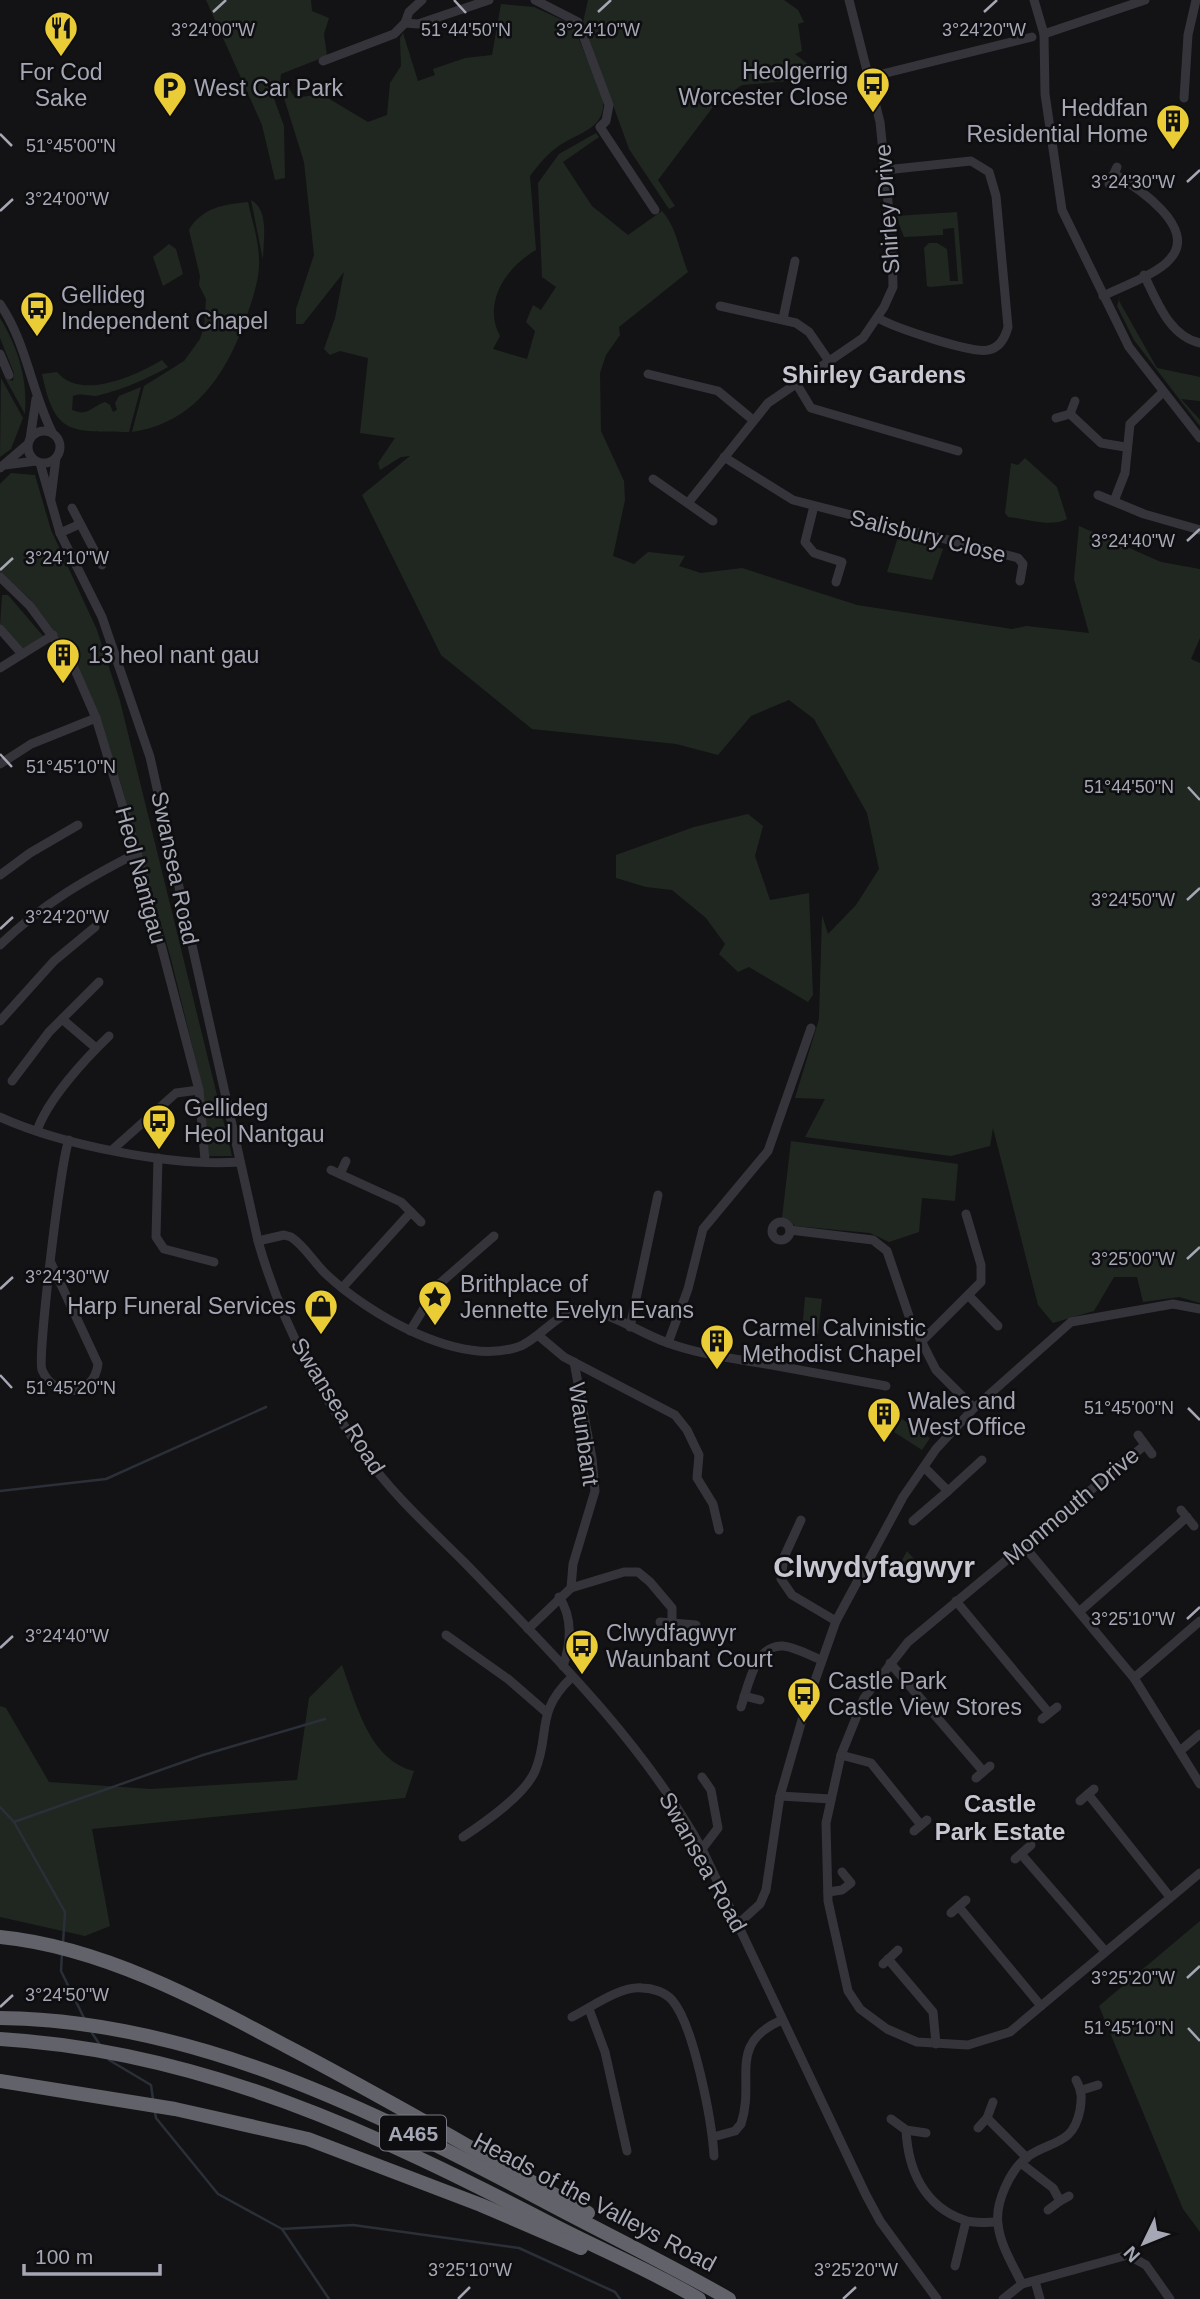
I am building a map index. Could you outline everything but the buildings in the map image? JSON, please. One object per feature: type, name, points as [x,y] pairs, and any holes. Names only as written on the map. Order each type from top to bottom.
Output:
[{"type":"highway","points":[[6,1937],[100,1961],[200,2001],[393,2102],[659,2251],[670,2266]]},
{"type":"highway","name":"Heads of the Valleys Road","points":[[0,2018],[40,2019],[141,2036],[226,2058],[309,2087],[425,2138],[729,2299]]},
{"type":"highway","name":"Heads of the Valleys Road","points":[[0,2039],[51,2042],[155,2061],[219,2078],[380,2138],[673,2283],[699,2299]]},
{"type":"highway","points":[[0,2081],[175,2109],[308,2139],[481,2205],[578,2248],[600,2249]]},
{"type":"street","points":[[323,61],[394,34],[405,23],[409,12],[422,0]]},
{"type":"street","points":[[405,23],[418,24],[489,0]]},
{"type":"street","points":[[535,0],[578,22],[609,105],[606,121],[600,127],[655,210]]},
{"type":"street","name":"Shirley Drive","points":[[688,503],[768,403],[863,338],[889,297],[894,275],[880,122],[849,0]]},
{"type":"street","points":[[1034,0],[1044,34],[1045,94],[1062,210],[1129,347],[1200,438]]},
{"type":"street","points":[[1044,34],[1145,0]]},
{"type":"street","points":[[1184,98],[1188,35],[1195,0]]},
{"type":"street","points":[[870,77],[1032,37]]},
{"type":"street","points":[[878,318],[895,327],[979,351],[994,348],[1001,343],[1008,327],[996,197],[989,172],[971,161],[885,170]]},
{"type":"street","points":[[1102,296],[1170,260],[1175,252],[1177,236],[1168,218],[1152,200],[1115,171],[1109,184]]},
{"type":"street","points":[[783,319],[795,261]]},
{"type":"street","points":[[1144,275],[1172,325],[1182,336],[1200,343]]},
{"type":"street","name":"Swansea Road","points":[[0,303],[23,345],[36,399],[60,443],[51,498]]},
{"type":"street","points":[[720,306],[783,319],[809,332],[829,361]]},
{"type":"street","points":[[0,354],[5,373]]},
{"type":"street","points":[[648,374],[718,391],[753,420]]},
{"type":"street","points":[[796,383],[811,408],[958,451]]},
{"type":"street","points":[[1114,501],[1125,473],[1125,447],[1133,417],[1163,393]]},
{"type":"street","points":[[29,442],[36,399]]},
{"type":"street","points":[[1070,414],[1075,401]]},
{"type":"street","points":[[1070,414],[1101,443],[1125,447]]},
{"type":"street","points":[[1056,418],[1070,414]]},
{"type":"street","points":[[3,466],[42,431],[52,432]]},
{"type":"street","name":"Swansea Road","points":[[29,442],[29,453],[38,462],[60,533],[102,617],[150,757],[258,1241],[272,1290],[291,1333],[364,1455],[388,1485],[563,1666],[651,1769],[702,1849],[880,2221],[937,2299]]},
{"type":"street","name":"Salisbury Close","points":[[724,457],[782,496],[1018,558],[1023,564],[1020,581]]},
{"type":"street","points":[[3,466],[57,458]]},
{"type":"street","points":[[653,479],[713,521]]},
{"type":"street","points":[[1098,495],[1144,514],[1200,530]]},
{"type":"street","name":"Salisbury Close","points":[[814,506],[805,542],[814,553],[842,562],[836,582]]},
{"type":"street","points":[[72,508],[102,565]]},
{"type":"street","points":[[60,533],[80,524]]},
{"type":"street","name":"Heol Nantgau","points":[[2,583],[30,606],[72,663],[96,719],[137,853],[199,1090],[205,1160]]},
{"type":"street","points":[[0,629],[22,654]]},
{"type":"street","points":[[0,668],[52,635]]},
{"type":"street","points":[[0,764],[31,744],[96,719]]},
{"type":"street","points":[[0,875],[30,853],[78,825]]},
{"type":"street","points":[[0,945],[29,917],[78,883],[137,853]]},
{"type":"street","points":[[0,1021],[54,961],[95,927]]},
{"type":"street","points":[[12,1082],[62,1019],[99,982]]},
{"type":"street","points":[[62,1019],[96,1048]]},
{"type":"street","points":[[668,1343],[688,1289],[703,1229],[768,1151],[811,1028]]},
{"type":"street","points":[[37,1131],[48,1111],[96,1048],[109,1036]]},
{"type":"street","points":[[112,1150],[176,1093],[199,1090]]},
{"type":"street","points":[[0,1117],[37,1131],[112,1150],[158,1158],[240,1162]]},
{"type":"street","points":[[51,1264],[98,1364],[93,1382],[84,1390],[67,1391],[57,1388],[42,1371],[40,1361],[51,1264],[69,1140]]},
{"type":"street","points":[[158,1158],[156,1237],[164,1249],[214,1262]]},
{"type":"street","points":[[346,1161],[336,1172],[401,1202],[421,1222]]},
{"type":"street","points":[[630,1328],[658,1195]]},
{"type":"street","points":[[342,1288],[411,1212]]},
{"type":"street","points":[[921,1342],[970,1297],[981,1282],[981,1265],[966,1214]]},
{"type":"street","points":[[790,1230],[873,1240],[887,1251],[921,1342],[936,1370],[974,1408]]},
{"type":"street","points":[[410,1331],[438,1285],[494,1236]]},
{"type":"street","points":[[258,1241],[290,1237],[342,1288],[371,1311],[425,1337],[494,1352],[527,1344],[570,1311],[590,1310],[668,1343],[706,1354],[886,1387]]},
{"type":"street","points":[[970,1297],[998,1326]]},
{"type":"street","points":[[738,1924],[760,1904],[766,1890],[780,1796],[821,1660],[836,1621],[877,1541],[924,1467],[974,1408],[1071,1322],[1135,1308],[1173,1304],[1200,1309]]},
{"type":"street","name":"Waunbant","points":[[539,1336],[548,1346],[574,1362],[675,1416],[687,1430],[699,1455],[697,1478],[713,1504],[719,1530]]},
{"type":"street","name":"Waunbant","points":[[571,1588],[573,1564],[595,1491],[574,1362]]},
{"type":"street","name":"Monmouth Drive","points":[[1138,1436],[1152,1454]]},
{"type":"street","name":"Monmouth Drive","points":[[1145,1445],[908,1642],[864,1698],[841,1755],[831,1799],[825,1851],[828,1892],[848,1991],[860,2009],[887,2029],[917,2042],[968,2045],[1010,2032],[1200,1873]]},
{"type":"street","points":[[913,1521],[982,1460]]},
{"type":"street","points":[[924,1467],[948,1491]]},
{"type":"street","points":[[1079,1612],[1184,1513],[1194,1526]]},
{"type":"street","points":[[801,1520],[784,1557],[781,1579],[800,1601],[836,1621]]},
{"type":"street","points":[[1024,1546],[1134,1678],[1200,1784]]},
{"type":"street","points":[[528,1629],[571,1588],[624,1572],[638,1572],[672,1608],[672,1623]]},
{"type":"street","points":[[559,1597],[568,1609],[569,1649],[563,1666]]},
{"type":"street","points":[[956,1601],[1045,1716],[1057,1707]]},
{"type":"street","points":[[1134,1678],[1200,1621]]},
{"type":"street","points":[[660,1622],[696,1625]]},
{"type":"street","points":[[446,1634],[508,1679],[546,1712]]},
{"type":"street","points":[[741,1707],[759,1660],[776,1647],[785,1646],[821,1660]]},
{"type":"street","points":[[890,1662],[983,1772]]},
{"type":"street","points":[[463,1837],[499,1812],[535,1773],[546,1712],[572,1677]]},
{"type":"street","points":[[744,1696],[760,1700]]},
{"type":"street","points":[[1180,1751],[1200,1734]]},
{"type":"street","points":[[841,1755],[871,1763],[921,1825]]},
{"type":"street","points":[[702,1777],[711,1790],[718,1828],[702,1849]]},
{"type":"street","points":[[1080,1801],[1091,1792],[1170,1897]]},
{"type":"street","points":[[780,1796],[831,1799]]},
{"type":"street","points":[[1031,1845],[1018,1856],[1105,1951]]},
{"type":"street","points":[[828,1892],[842,1890],[851,1883],[842,1872]]},
{"type":"street","points":[[959,1907],[1041,2006]]},
{"type":"street","points":[[898,1950],[886,1961],[933,2012],[936,2044]]},
{"type":"street","points":[[572,2017],[634,1988],[655,1990],[673,2001],[689,2037],[713,2137],[714,2156]]},
{"type":"street","points":[[589,2009],[605,2052],[627,2151]]},
{"type":"street","points":[[713,2137],[735,2131],[741,2124],[747,2052],[759,2033],[782,2020]]},
{"type":"street","points":[[1022,2284],[997,2222],[1007,2184],[1025,2161],[1061,2140],[1076,2126],[1082,2090],[1076,2080]]},
{"type":"street","points":[[1082,2090],[1098,2085]]},
{"type":"street","points":[[978,2128],[987,2118],[993,2102]]},
{"type":"street","points":[[987,2118],[1025,2161],[1064,2198],[1048,2210]]},
{"type":"street","points":[[891,2119],[906,2130],[926,2133]]},
{"type":"street","points":[[906,2130],[907,2153],[919,2185],[942,2208],[966,2221],[997,2222]]},
{"type":"street","points":[[955,2266],[966,2221]]},
{"type":"street","points":[[1003,2299],[1022,2284],[1128,2255],[1146,2265],[1170,2299]]},
{"type":"street","points":[[1035,2281],[1040,2299]]},
{"type":"shaded area","points":[[206,0],[311,0],[312,11],[329,18],[324,34],[327,56],[281,74],[280,83],[284,80],[295,98],[321,94],[368,122],[387,115],[390,83],[401,66],[400,38],[403,33],[418,81],[435,75],[433,69],[465,58],[492,55],[501,4],[534,7],[573,25],[603,97],[601,116],[584,132],[556,148],[530,176],[536,250],[515,266],[500,287],[494,311],[500,336],[493,349],[527,359],[535,331],[526,322],[533,305],[541,310],[556,287],[542,277],[538,183],[559,154],[596,133],[599,137],[563,162],[592,206],[628,235],[662,211],[674,232],[688,272],[619,327],[620,335],[606,355],[600,373],[601,431],[624,481],[625,500],[613,556],[634,564],[648,552],[685,556],[679,566],[701,573],[742,568],[857,605],[1012,629],[1026,626],[1089,633],[1074,579],[1079,526],[1161,562],[1200,569],[1200,638],[1191,659],[1200,663],[1200,1303],[1179,1297],[1143,1302],[1137,1277],[1114,1277],[1094,1311],[1053,1323],[1038,1305],[993,1128],[990,1146],[951,1156],[805,1137],[825,1099],[795,1098],[819,1019],[822,915],[828,934],[856,905],[879,869],[867,813],[814,719],[789,700],[751,716],[718,755],[676,744],[532,729],[441,655],[362,495],[410,456],[401,457],[380,470],[378,463],[395,438],[360,433],[368,358],[340,351],[330,355],[324,349],[335,318],[344,272],[303,324],[296,324],[296,309],[314,255],[304,162],[280,85],[273,96],[284,126],[285,178],[275,180],[262,125]]},
{"type":"shaded area","points":[[588,0],[784,0],[798,10],[804,22],[798,24],[802,51],[795,54],[823,76],[742,85],[716,103],[658,180],[675,206],[669,209],[629,149],[583,22]]},
{"type":"shaded area","points":[[251,200],[261,211],[263,219],[263,260]]},
{"type":"shaded area","points":[[248,202],[258,246],[258,275],[246,318],[229,358],[206,392],[191,406],[154,427],[132,432],[144,386],[184,361],[200,339],[204,327],[206,299],[199,285],[200,276],[189,230],[207,212],[222,206]]},
{"type":"shaded area","points":[[957,212],[963,284],[927,286],[924,248],[929,243],[937,243],[947,249],[950,281],[958,281],[954,228],[943,229],[943,235],[904,237],[896,216]]},
{"type":"shaded area","points":[[169,244],[176,249],[183,274],[163,286],[153,257]]},
{"type":"shaded area","points":[[1120,295],[1119,301],[1157,368],[1200,377],[1200,401],[1181,399],[1200,420],[1200,426],[1134,340],[1117,306]]},
{"type":"shaded area","points":[[0,318],[12,340],[20,364],[25,389],[25,414],[5,378],[13,381],[14,373],[0,338]]},
{"type":"shaded area","points":[[162,360],[168,367],[118,390],[93,396],[73,396],[72,410],[86,412],[105,402],[113,412],[117,410],[115,403],[119,396],[141,387],[129,432],[79,430],[68,426],[53,409],[42,374],[57,372],[80,385],[94,385],[138,373]]},
{"type":"shaded area","points":[[1,378],[23,418],[11,449],[0,457]]},
{"type":"shaded area","points":[[1025,458],[1057,487],[1067,519],[1045,523],[1008,517],[1005,513],[1011,463],[1018,465]]},
{"type":"shaded area","points":[[11,473],[35,475],[51,530],[97,630],[120,701],[232,1156],[209,1156],[201,1082],[171,959],[121,784],[76,660],[30,599],[0,572],[0,484]]},
{"type":"shaded area","points":[[898,537],[943,549],[932,580],[887,572]]},
{"type":"shaded area","points":[[2,595],[8,595],[43,636],[24,651],[0,626]]},
{"type":"shaded area","points":[[748,814],[763,826],[755,856],[770,900],[809,893],[813,995],[808,1002],[749,967],[738,972],[719,954],[725,944],[706,918],[672,890],[646,887],[616,878],[616,855],[694,827]]},
{"type":"shaded area","points":[[791,1141],[958,1164],[955,1201],[922,1198],[919,1232],[889,1242],[870,1233],[795,1226],[782,1218]]},
{"type":"shaded area","points":[[805,1297],[822,1299],[818,1334],[802,1332]]},
{"type":"shaded area","points":[[902,1419],[930,1438],[922,1450],[894,1432]]},
{"type":"shaded area","points":[[907,1551],[923,1569],[907,1583],[896,1571]]},
{"type":"shaded area","points":[[342,1665],[359,1712],[375,1743],[399,1765],[414,1771],[405,1798],[92,1829],[110,1926],[85,1936],[0,1917],[0,1706],[6,1708],[49,1782],[151,1789],[297,1780],[309,1698]]},
{"type":"shaded area","points":[[1200,1921],[1200,2232],[1183,2209],[1099,2006]]},
{"type":"waterway","points":[[0,1491],[106,1479],[266,1407]]},
{"type":"waterway","points":[[14,1822],[203,1755],[325,1719]]},
{"type":"waterway","points":[[0,1807],[14,1822],[65,1912],[63,1943]]},
{"type":"waterway","points":[[62,1953],[61,1971],[84,2018]]},
{"type":"waterway","points":[[92,2033],[100,2045]]},
{"type":"waterway","points":[[109,2060],[151,2085],[153,2099]]},
{"type":"waterway","points":[[155,2112],[156,2118],[218,2194],[282,2229],[353,2225],[519,2248],[615,2292],[620,2299]]},
{"type":"waterway","points":[[282,2229],[329,2299]]},
{"type":"place","name":"For Cod Sake","points":[[61,58]]},
{"type":"place","name":"Heolgerrig Worcester Close","points":[[873,114]]},
{"type":"place","name":"West Car Park","points":[[170,118]]},
{"type":"place","name":"Heddfan Residential Home","points":[[1173,151]]},
{"type":"place","name":"Gellideg Independent Chapel","points":[[37,338]]},
{"type":"place","name":"13 heol nant gau","points":[[63,685]]},
{"type":"place","name":"Gellideg Heol Nantgau","points":[[159,1151]]},
{"type":"place","name":"Brithplace of Jennette Evelyn Evans","points":[[435,1327]]},
{"type":"place","name":"Harp Funeral Services","points":[[321,1336]]},
{"type":"place","name":"Carmel Calvinistic Methodist Chapel","points":[[717,1371]]},
{"type":"place","name":"Wales and West Office","points":[[884,1444]]},
{"type":"place","name":"Clwydfagwyr Waunbant Court","points":[[582,1676]]},
{"type":"place","name":"Castle Park Castle View Stores","points":[[804,1724]]},
{"type":"district","name":"Shirley Gardens","points":[[874,374]]},
{"type":"district","name":"Clwydyfagwyr","points":[[874,1566]]},
{"type":"district","name":"Castle Park Estate","points":[[1000,1817]]}]
